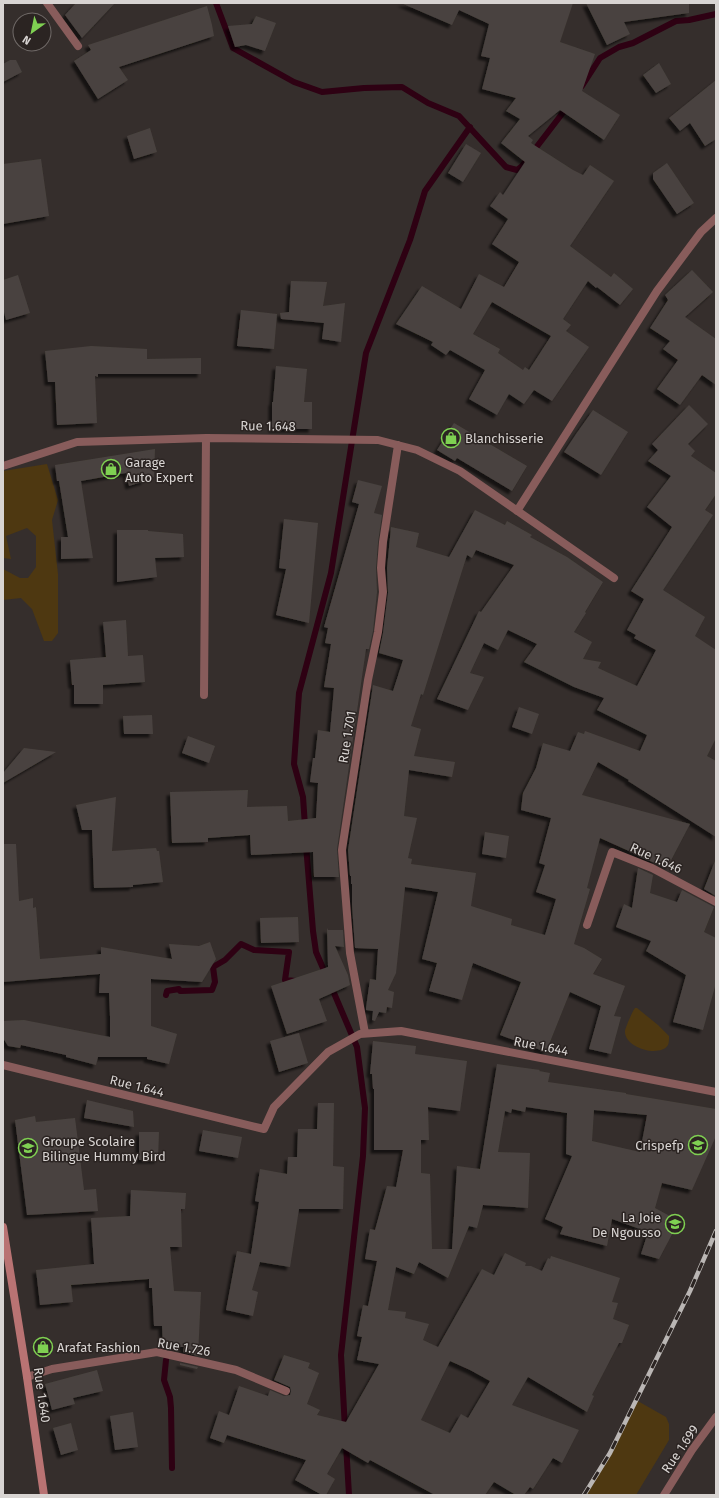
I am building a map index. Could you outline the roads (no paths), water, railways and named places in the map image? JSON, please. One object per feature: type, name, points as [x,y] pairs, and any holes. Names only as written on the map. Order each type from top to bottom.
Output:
[{"type":"street","points":[[47,3],[78,46]]},
{"type":"street","points":[[518,511],[657,290],[701,232],[716,218]]},
{"type":"street","points":[[204,695],[206,438]]},
{"type":"street","name":"Rue 1.648","points":[[3,466],[77,442],[206,438],[378,440],[417,450],[460,471],[614,578]]},
{"type":"street","name":"Rue 1.701","points":[[363,1033],[350,953],[342,850],[367,687],[378,632],[383,592],[381,568],[383,542],[398,445]]},
{"type":"street","name":"Rue 1.646","points":[[587,925],[612,852],[652,868],[716,902]]},
{"type":"street","name":"Rue 1.644","points":[[3,1065],[264,1130],[274,1107],[328,1052],[347,1040],[363,1033],[400,1031],[716,1092]]},
{"type":"street","name":"Rue 1.640","points":[[3,1227],[28,1376],[44,1495]]},
{"type":"street","name":"Rue 1.726","points":[[28,1376],[52,1370],[158,1352],[236,1370],[286,1391]]},
{"type":"street","name":"Rue 1.699","points":[[664,1495],[692,1450],[716,1417]]},
{"type":"waterway","points":[[216,3],[233,48],[294,82],[322,92],[364,88],[402,87],[428,103],[459,116],[506,167],[517,170],[522,166],[568,106]]},
{"type":"waterway","points":[[582,86],[600,58],[619,47],[633,43],[676,21],[689,20],[716,14]]},
{"type":"waterway","points":[[305,826],[303,797],[294,764],[299,693],[331,573],[366,353],[410,240],[425,191],[470,127]]},
{"type":"waterway","points":[[306,845],[316,952],[326,975]]},
{"type":"waterway","points":[[166,995],[167,991],[179,989],[180,991],[212,990],[215,982],[213,967],[225,960],[241,944],[254,950],[289,952],[285,980],[296,981]]},
{"type":"waterway","points":[[331,986],[357,1047],[365,1108],[363,1156],[341,1355],[345,1429]]},
{"type":"waterway","points":[[166,1360],[164,1380],[170,1397],[172,1468]]},
{"type":"waterway","points":[[346,1444],[349,1495]]},
{"type":"railway","points":[[584,1495],[610,1453],[690,1291],[716,1231]]},
{"type":"place","name":"Blanchisserie","points":[[451,438]]},
{"type":"place","name":"Garage Auto Expert","points":[[111,469]]},
{"type":"place","name":"Crispefp","points":[[698,1145]]},
{"type":"place","name":"Groupe Scolaire Bilingue Hummy Bird","points":[[28,1148]]},
{"type":"place","name":"La Joie De Ngousso","points":[[675,1224]]},
{"type":"place","name":"Arafat Fashion","points":[[43,1347]]}]
